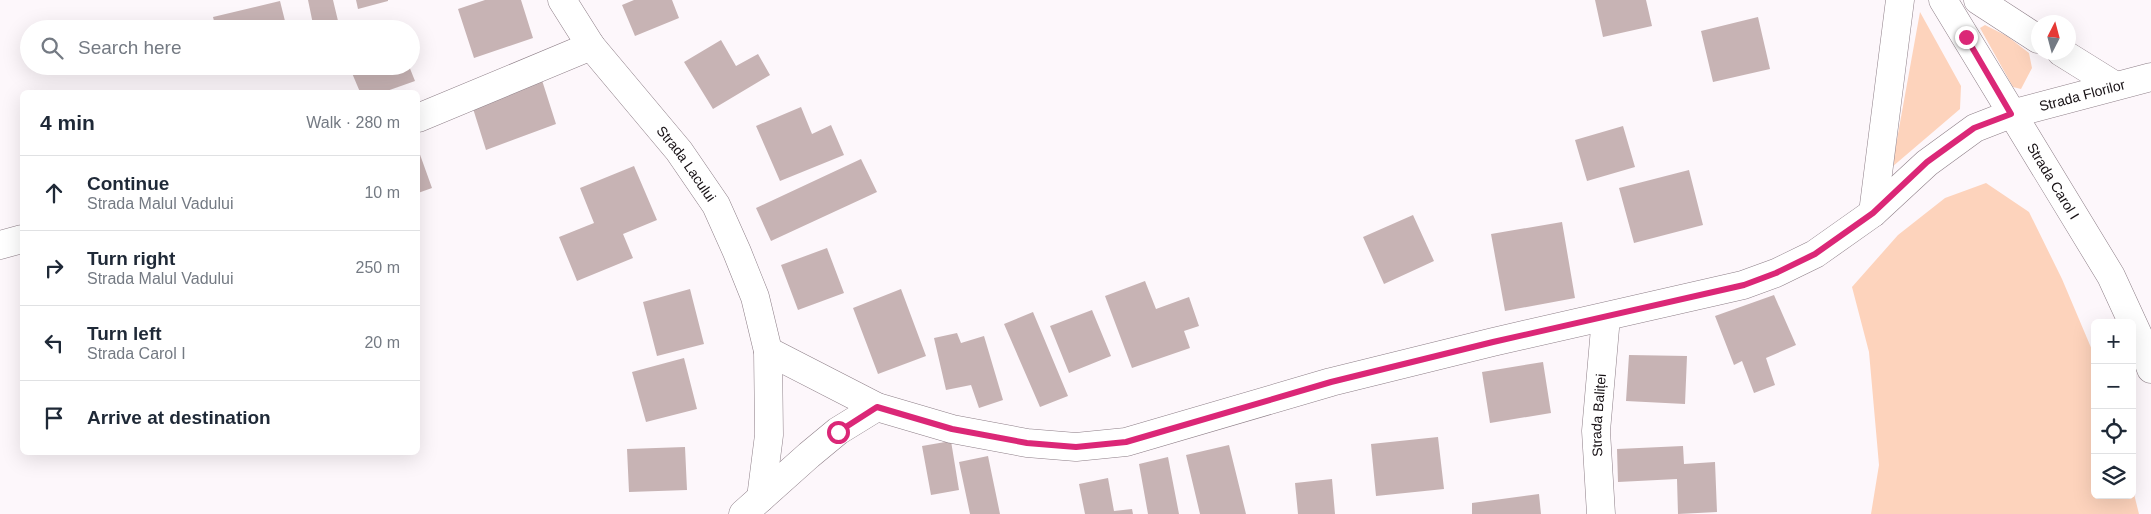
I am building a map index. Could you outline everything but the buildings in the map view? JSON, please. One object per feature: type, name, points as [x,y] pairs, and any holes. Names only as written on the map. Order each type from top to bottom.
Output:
[{"type":"street","name":"Strada Lacului","points":[[562,0],[591,46],[679,151],[716,205],[755,297],[768,351],[769,436],[752,506]]},
{"type":"street","points":[[1873,213],[1900,0]]},
{"type":"street","name":"Strada Carol I","points":[[1943,0],[2111,276],[2151,369]]},
{"type":"street","points":[[1978,0],[2031,34]]},
{"type":"street","points":[[420,117],[591,46]]},
{"type":"street","points":[[2073,60],[2114,85]]},
{"type":"street","name":"Strada Florilor","points":[[768,351],[877,407],[952,429],[1027,443],[1076,447],[1126,442],[1331,382],[1752,282],[1815,254],[1873,213],[1927,162],[1974,128],[2011,114],[2114,85],[2151,77]]},
{"type":"street","points":[[0,245],[20,240]]},
{"type":"street","name":"Strada Baliței","points":[[1601,514],[1596,431],[1606,317]]},
{"type":"street","points":[[752,506],[831,437],[877,407]]},
{"type":"shaded area","points":[[1920,12],[1961,86],[1960,109],[1892,167]]},
{"type":"shaded area","points":[[1985,25],[2007,36],[2029,53],[2032,68],[2021,89],[2013,87],[1980,28]]},
{"type":"shaded area","points":[[1986,183],[2029,212],[2062,279],[2091,348],[2091,499],[2135,499],[2139,514],[1871,514],[1879,465],[1869,352],[1852,287],[1898,235],[1945,198]]},
{"type":"route","points":[[838,432],[877,407],[952,429],[1027,443],[1076,447],[1126,442],[1331,382],[1493,342],[1744,285],[1776,273],[1815,254],[1873,213],[1927,162],[1974,128],[2011,114],[1966,37]]}]
